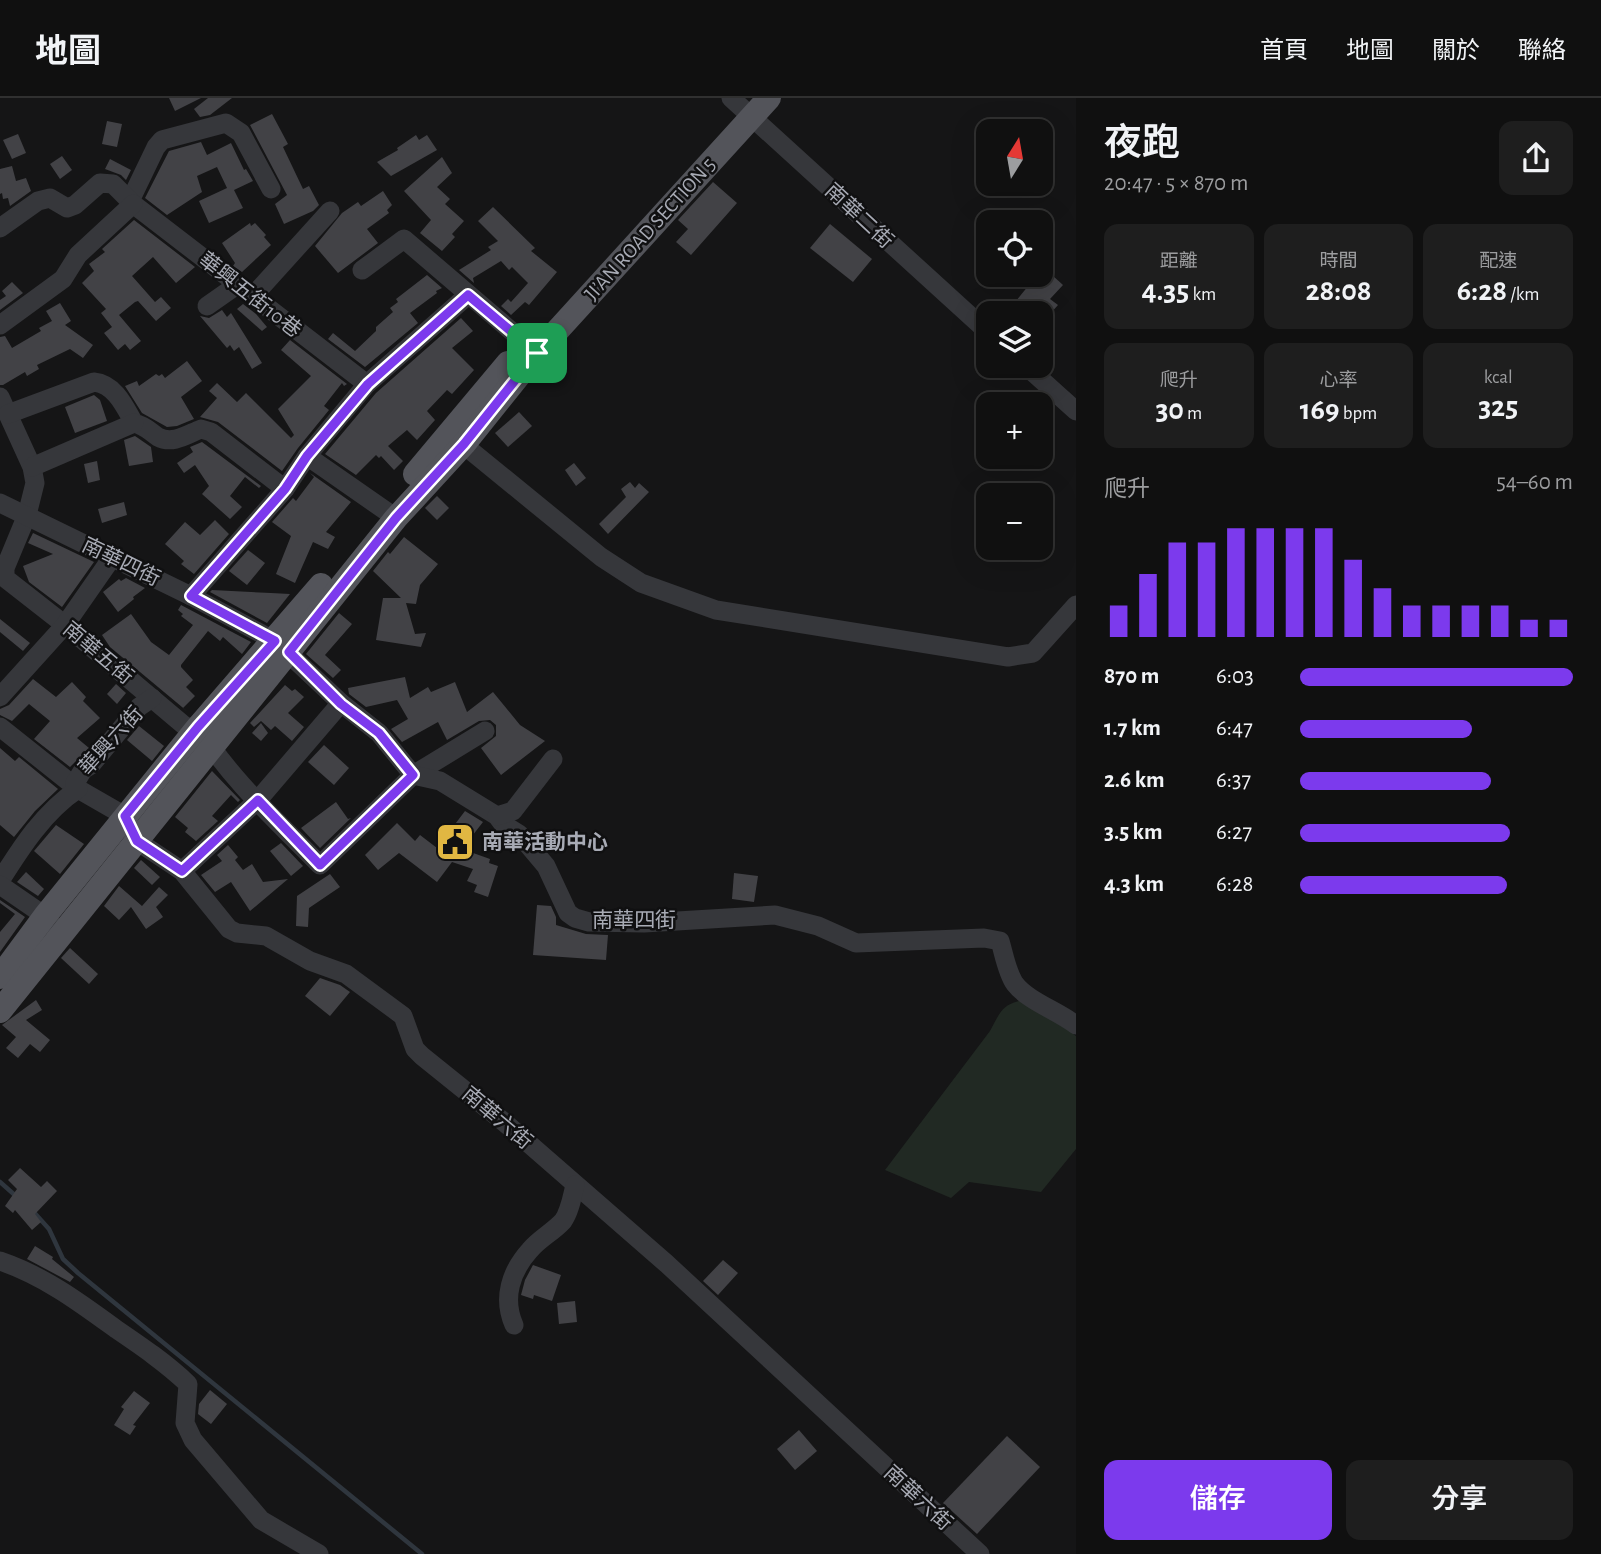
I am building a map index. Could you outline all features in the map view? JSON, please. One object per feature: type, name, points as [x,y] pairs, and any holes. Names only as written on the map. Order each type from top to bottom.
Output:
[{"type":"main road","name":"JI’AN ROAD SECTION 5","points":[[0,977],[125,816],[204,738],[531,348],[743,105],[769,98]]},
{"type":"main road","name":"JI’AN ROAD SECTION 5","points":[[0,1011],[137,841],[204,738]]},
{"type":"street","name":"南華二街","points":[[743,105],[976,321]]},
{"type":"street","points":[[0,325],[63,279],[78,255],[131,203],[156,147],[162,140],[226,122],[241,133],[271,189]]},
{"type":"street","name":"華興五街10巷","points":[[0,228],[38,201],[50,198],[67,208],[75,205],[100,183],[114,184],[131,203],[368,384]]},
{"type":"street","points":[[207,306],[245,291],[330,211]]},
{"type":"street","points":[[362,270],[404,239],[531,348]]},
{"type":"street","points":[[191,596],[285,489],[307,456],[368,384],[468,295]]},
{"type":"street","points":[[1039,378],[1076,411]]},
{"type":"street","points":[[4,406],[94,382],[103,383],[120,399],[134,423]]},
{"type":"street","name":"南華五街","points":[[4,406],[32,467],[35,483],[27,515],[5,568],[5,578],[186,727],[204,738],[320,865],[413,775]]},
{"type":"street","points":[[32,467],[134,423],[147,426],[159,437],[169,440],[201,429],[211,432],[285,489]]},
{"type":"street","points":[[457,439],[601,557],[631,577],[716,610],[1008,657],[1033,653],[1076,605]]},
{"type":"street","points":[[307,456],[391,513]]},
{"type":"street","name":"南華四街","points":[[0,503],[191,596],[282,647],[341,704],[379,733],[413,775],[440,781],[497,816],[503,824],[519,834],[546,866],[564,906],[575,918],[589,922],[644,923],[775,915],[795,918],[856,943],[992,939],[1000,941],[1013,982],[1026,994],[1061,1013],[1076,1025]]},
{"type":"street","points":[[0,696],[65,625],[111,559]]},
{"type":"street","name":"華興六街","points":[[0,883],[31,833],[65,798],[78,789],[75,783],[83,770],[112,743],[139,707],[152,698]]},
{"type":"street","points":[[182,871],[258,800],[341,704]]},
{"type":"street","points":[[0,727],[78,789],[125,816],[137,841]]},
{"type":"street","points":[[413,775],[485,731]]},
{"type":"street","points":[[497,816],[513,811],[553,760]]},
{"type":"street","name":"南華六街","points":[[137,841],[182,871],[229,929],[237,933],[266,936],[310,961],[338,970],[397,1010],[408,1024],[415,1049],[422,1056],[504,1122],[667,1264],[980,1554]]},
{"type":"street","points":[[0,883],[45,916],[61,935]]},
{"type":"street","points":[[514,1325],[507,1306],[514,1273],[530,1250],[562,1223],[570,1207],[575,1185]]},
{"type":"street","points":[[0,1261],[27,1270],[61,1289],[169,1365],[188,1384],[185,1423],[193,1440],[261,1520],[319,1554]]},
{"type":"shaded area","points":[[1028,999],[1076,1036],[1076,1149],[1041,1192],[969,1182],[951,1198],[885,1170],[990,1031],[1000,1013],[1013,1003]]},
{"type":"building","points":[[169,98],[201,98],[175,111]]},
{"type":"building","points":[[208,98],[232,98],[210,115],[200,117],[194,109]]},
{"type":"building","points":[[272,114],[288,144],[283,147],[303,189],[309,186],[319,205],[313,211],[284,224],[275,204],[287,195],[250,125]]},
{"type":"building","points":[[107,121],[122,124],[117,147],[102,144]]},
{"type":"building","points":[[18,134],[26,153],[12,159],[3,140]]},
{"type":"building","points":[[416,135],[419,140],[427,135],[437,150],[391,176],[377,162]]},
{"type":"building","points":[[201,142],[207,155],[231,143],[244,170],[246,169],[253,181],[234,190],[243,208],[209,223],[199,201],[227,188],[217,167],[197,176],[202,192],[167,215],[145,198],[169,151]]},
{"type":"building","points":[[62,156],[72,170],[60,179],[50,164]]},
{"type":"building","points":[[442,157],[452,173],[437,187],[450,199],[445,204],[464,221],[452,234],[455,237],[442,251],[420,233],[431,220],[404,191]]},
{"type":"building","points":[[110,159],[131,170],[126,180],[121,175],[105,169]]},
{"type":"building","points":[[12,166],[16,181],[26,178],[31,191],[10,206],[8,198],[3,199],[2,193],[0,194],[0,169]]},
{"type":"building","points":[[713,182],[737,203],[691,255],[676,242],[688,229],[678,220]]},
{"type":"building","points":[[383,191],[392,205],[387,210],[389,213],[367,229],[378,243],[338,273],[315,246],[342,213],[358,202],[361,206]]},
{"type":"building","points":[[493,207],[535,248],[531,251],[557,272],[529,305],[525,302],[511,315],[501,306],[508,299],[511,302],[528,283],[512,267],[509,270],[501,261],[473,278],[474,283],[459,270],[491,250],[488,247],[498,241],[478,221]]},
{"type":"building","points":[[134,220],[195,267],[176,283],[153,257],[132,276],[155,302],[161,297],[171,308],[156,321],[138,301],[135,302],[119,315],[141,341],[130,350],[125,344],[118,350],[104,333],[112,327],[101,313],[106,309],[82,283],[94,271],[89,264],[105,252],[102,249]]},
{"type":"building","points":[[250,223],[251,226],[255,223],[271,245],[242,272],[233,266],[235,263],[222,243]]},
{"type":"building","points":[[830,224],[872,259],[853,282],[810,248]]},
{"type":"building","points":[[427,275],[442,288],[410,313],[418,323],[365,367],[328,339],[333,333],[355,351],[393,312],[390,308],[398,302],[396,299]]},
{"type":"building","points":[[1053,276],[1063,285],[1050,299],[1053,301],[1016,301],[1027,287],[1053,287]]},
{"type":"building","points":[[12,282],[23,293],[0,310],[0,300],[6,296],[2,291]]},
{"type":"building","points":[[60,303],[71,321],[65,325],[93,345],[83,358],[70,349],[37,365],[39,369],[27,376],[25,372],[0,385],[0,337],[5,336],[12,348],[41,331],[39,328],[52,321],[46,311]]},
{"type":"building","points":[[243,304],[267,327],[262,331],[237,309]]},
{"type":"building","points":[[222,310],[227,317],[231,313],[262,363],[252,369],[239,347],[234,351],[230,345],[227,348],[200,316],[209,318]]},
{"type":"building","points":[[461,318],[473,331],[452,348],[474,370],[452,394],[447,390],[427,411],[435,420],[417,440],[407,430],[388,446],[403,461],[394,470],[381,456],[379,458],[376,455],[356,475],[325,454],[376,393]]},
{"type":"building","points":[[290,340],[347,384],[344,386],[342,383],[324,406],[329,410],[282,471],[218,422],[200,417],[217,398],[209,391],[217,383],[237,402],[246,393],[291,438],[294,435],[278,409],[311,376],[281,350]]},
{"type":"building","points":[[187,361],[202,381],[181,397],[194,419],[167,427],[142,413],[125,386],[137,381],[139,386],[156,374],[162,374],[165,378]]},
{"type":"building","points":[[94,395],[100,400],[107,421],[75,433],[65,407]]},
{"type":"building","points":[[519,412],[532,426],[508,447],[495,433]]},
{"type":"building","points":[[135,436],[151,447],[153,462],[129,466],[124,440]]},
{"type":"building","points":[[202,442],[261,486],[259,488],[245,477],[230,496],[242,507],[230,519],[202,494],[209,486],[195,465],[184,473],[177,463],[193,452],[190,447]]},
{"type":"building","points":[[97,461],[100,480],[88,483],[84,464]]},
{"type":"building","points":[[574,463],[586,478],[576,486],[565,470]]},
{"type":"building","points":[[310,473],[351,502],[326,532],[335,537],[328,549],[313,542],[295,583],[276,574],[291,536],[272,522],[293,498],[296,501],[314,477]]},
{"type":"building","points":[[630,482],[635,488],[639,483],[649,492],[608,534],[599,524],[626,497],[621,489]]},
{"type":"building","points":[[437,496],[449,508],[437,520],[425,508]]},
{"type":"building","points":[[124,502],[127,515],[102,523],[98,509]]},
{"type":"building","points":[[215,520],[229,534],[194,574],[181,564],[184,561],[165,544],[185,522],[200,535]]},
{"type":"building","points":[[33,533],[94,562],[62,607],[29,582],[23,566],[53,554],[28,543]]},
{"type":"building","points":[[404,537],[438,564],[420,585],[416,604],[406,603],[415,634],[426,633],[421,647],[376,640],[383,598],[401,598],[373,571]]},
{"type":"building","points":[[248,550],[265,563],[247,585],[229,571]]},
{"type":"building","points":[[126,578],[145,588],[118,612],[103,592],[119,579],[121,581]]},
{"type":"building","points":[[210,592],[290,594],[267,623]]},
{"type":"building","points":[[181,605],[251,642],[242,654],[223,637],[220,641],[208,631],[181,665],[193,680],[186,687],[195,696],[183,708],[110,647],[102,635],[131,614],[151,642],[169,655],[193,625],[181,616],[183,614],[178,610]]},
{"type":"building","points":[[339,613],[352,624],[325,655],[341,670],[333,678],[306,654]]},
{"type":"building","points":[[0,619],[30,643],[23,651],[0,632]]},
{"type":"building","points":[[405,677],[410,698],[428,687],[431,692],[455,682],[467,712],[493,692],[520,725],[545,741],[501,775],[481,748],[496,736],[496,725],[490,720],[479,721],[447,740],[438,722],[402,742],[391,729],[408,719],[397,700],[366,707],[349,694],[348,688]]},
{"type":"building","points":[[33,679],[56,697],[72,682],[86,697],[83,701],[100,718],[77,738],[89,748],[70,767],[34,739],[50,721],[29,704],[12,721],[0,715],[0,709],[9,705]]},
{"type":"building","points":[[116,684],[126,693],[117,704],[107,694]]},
{"type":"building","points":[[285,685],[304,697],[288,713],[304,727],[292,741],[275,726],[271,730],[261,721],[254,727],[250,723]]},
{"type":"building","points":[[261,723],[268,733],[261,741],[252,733]]},
{"type":"building","points":[[139,726],[164,746],[152,761],[127,740]]},
{"type":"building","points":[[324,745],[349,768],[334,785],[308,762]]},
{"type":"building","points":[[0,748],[15,761],[19,757],[58,789],[14,837],[0,825]]},
{"type":"building","points":[[212,771],[240,800],[238,802],[231,795],[212,816],[218,821],[196,841],[185,832],[188,828],[175,817]]},
{"type":"building","points":[[336,802],[348,819],[351,818],[320,848],[301,828]]},
{"type":"building","points":[[465,811],[483,822],[462,849],[490,859],[489,863],[498,866],[488,897],[474,892],[477,885],[467,881],[473,869],[452,862],[437,882],[399,853],[378,870],[365,855],[397,823],[415,841],[420,835],[437,848]]},
{"type":"building","points":[[56,825],[84,844],[60,874],[34,851]]},
{"type":"building","points":[[281,843],[303,866],[291,876],[270,851]]},
{"type":"building","points":[[228,845],[238,857],[235,860],[243,870],[252,864],[263,882],[288,879],[250,911],[231,882],[215,892],[201,875],[222,861],[217,855]]},
{"type":"building","points":[[141,860],[160,877],[152,885],[134,868]]},
{"type":"building","points":[[26,872],[44,889],[38,896],[17,882]]},
{"type":"building","points":[[734,873],[758,876],[754,902],[732,899]]},
{"type":"building","points":[[330,874],[340,887],[309,908],[308,927],[296,926],[297,896]]},
{"type":"building","points":[[119,886],[142,906],[159,887],[168,895],[156,907],[163,917],[146,929],[131,907],[119,920],[104,906]]},
{"type":"building","points":[[0,900],[25,917],[0,952],[0,932],[15,914],[0,903]]},
{"type":"building","points":[[537,905],[551,906],[556,925],[586,934],[608,935],[606,960],[533,955]]},
{"type":"building","points":[[70,948],[98,974],[89,984],[61,958]]},
{"type":"building","points":[[320,978],[340,985],[350,992],[330,1016],[305,996]]},
{"type":"building","points":[[36,1000],[42,1010],[26,1020],[50,1040],[40,1052],[30,1044],[18,1058],[6,1048],[16,1037],[2,1025]]},
{"type":"building","points":[[20,1168],[41,1187],[47,1181],[57,1191],[35,1214],[41,1222],[32,1230],[15,1210],[13,1213],[5,1206],[17,1189],[8,1180]]},
{"type":"building","points":[[35,1246],[53,1257],[52,1259],[74,1277],[70,1282],[27,1259]]},
{"type":"building","points":[[723,1260],[738,1273],[718,1295],[703,1281]]},
{"type":"building","points":[[533,1265],[561,1275],[552,1301],[534,1295],[533,1299],[521,1295]]},
{"type":"building","points":[[575,1301],[577,1322],[559,1324],[557,1303]]},
{"type":"building","points":[[210,1390],[227,1404],[211,1424],[198,1414],[199,1404]]},
{"type":"building","points":[[134,1391],[150,1403],[133,1425],[136,1426],[130,1435],[114,1425],[124,1409],[121,1407]]},
{"type":"building","points":[[799,1430],[817,1451],[795,1470],[777,1449]]},
{"type":"building","points":[[1007,1436],[1040,1467],[977,1534],[943,1503]]},
{"type":"waterway","points":[[0,1182],[17,1197]]},
{"type":"waterway","points":[[31,1209],[49,1229],[63,1259],[78,1273],[422,1554]]},
{"type":"place","name":"南華活動中心","points":[[455,842]]},
{"type":"route","points":[[468,295],[537,353],[464,444],[396,518],[289,652],[341,704],[379,733],[413,775],[320,865],[258,800],[182,871],[137,841],[125,816],[198,727],[275,641],[191,596],[285,489],[307,456],[368,384],[468,295]]}]
